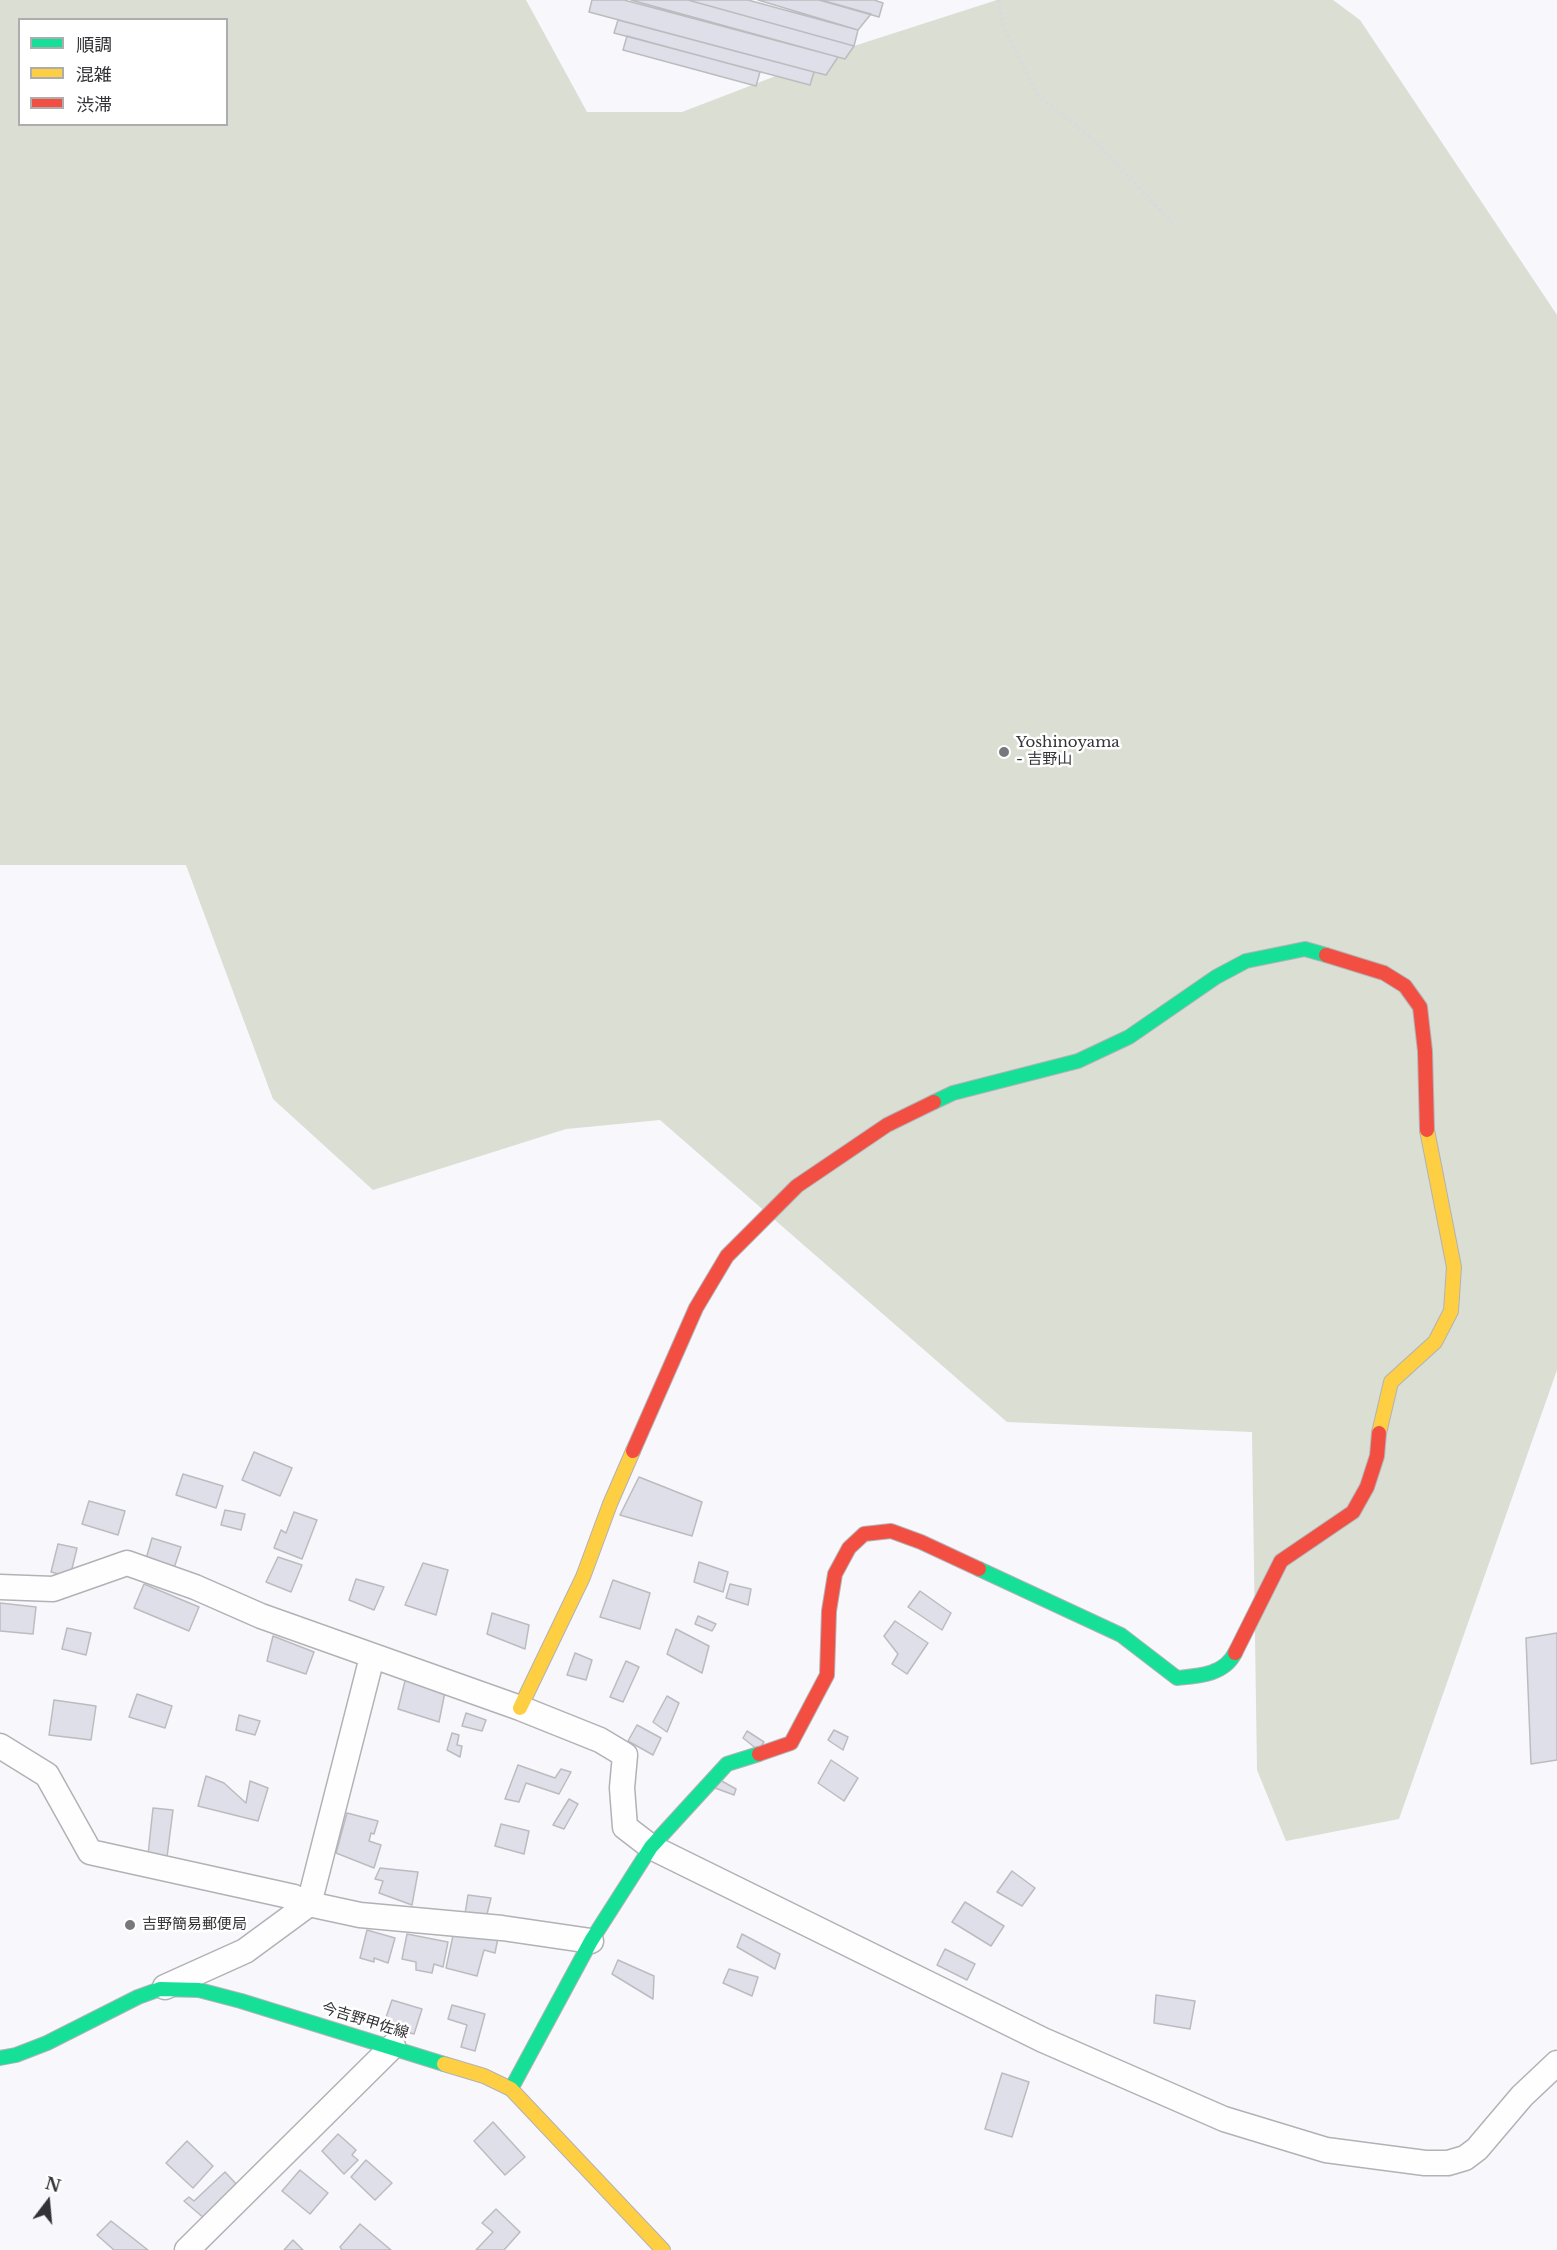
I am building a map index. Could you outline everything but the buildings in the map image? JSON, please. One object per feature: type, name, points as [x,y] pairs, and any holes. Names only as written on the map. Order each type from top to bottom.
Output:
[{"type":"street","points":[[511,2089],[591,1941],[651,1847],[727,1764],[791,1743],[827,1674],[829,1611],[835,1574],[849,1548],[864,1534],[891,1531],[942,1552],[1121,1635],[1177,1678],[1210,1675],[1233,1658],[1281,1561],[1353,1512],[1367,1487],[1377,1456],[1380,1428],[1391,1382],[1436,1342],[1451,1311],[1454,1267],[1427,1136],[1425,1051],[1420,1007],[1405,986],[1384,974],[1305,949],[1246,961],[1216,977],[1129,1037],[1078,1061],[953,1093],[887,1125],[796,1186],[727,1257],[696,1308],[610,1504],[583,1577],[520,1708]]},
{"type":"street","points":[[0,1587],[53,1589],[128,1563],[195,1587],[261,1616],[520,1708],[600,1740],[625,1755],[622,1788],[626,1827],[651,1847],[1043,2040],[1224,2119],[1326,2150],[1425,2163],[1448,2163],[1465,2158],[1477,2149],[1522,2096],[1557,2063]]},
{"type":"street","points":[[160,1989],[245,1951],[309,1904],[372,1657]]},
{"type":"street","points":[[0,1746],[47,1775],[90,1852],[294,1897],[309,1904],[360,1915],[502,1928],[591,1941]]},
{"type":"street","name":"今吉野甲佐線","points":[[0,2058],[16,2055],[47,2043],[129,2001],[160,1989],[198,1990],[230,1998],[393,2046],[484,2076],[511,2089],[663,2250]]},
{"type":"street","points":[[187,2250],[393,2046]]},
{"type":"path","points":[[998,0],[1003,26],[1038,95],[1095,141],[1175,226]]},
{"type":"shaded area","points":[[0,0],[526,0],[587,112],[682,112],[854,46],[997,0],[1333,0],[1360,20],[1557,315],[1557,1370],[1399,1819],[1286,1841],[1257,1770],[1252,1432],[1007,1422],[660,1120],[566,1129],[373,1190],[273,1099],[186,865],[0,865]]},
{"type":"traffic: fast","points":[[934,1102],[953,1093],[1078,1061],[1129,1037],[1216,977],[1246,961],[1305,949],[1326,955]]},
{"type":"traffic: fast","points":[[979,1569],[1121,1635],[1177,1678],[1202,1675],[1217,1670],[1224,1666],[1235,1653]]},
{"type":"traffic: fast","points":[[511,2089],[591,1941],[651,1847],[727,1764],[759,1754]]},
{"type":"traffic: fast","points":[[0,2058],[16,2055],[47,2043],[138,1997],[160,1989],[199,1990],[241,2001],[444,2064]]},
{"type":"traffic: slow","points":[[1379,1433],[1391,1382],[1435,1342],[1451,1311],[1454,1267],[1427,1130]]},
{"type":"traffic: slow","points":[[520,1708],[583,1577],[610,1504],[633,1451]]},
{"type":"traffic: slow","points":[[444,2064],[484,2076],[511,2089],[663,2250]]},
{"type":"traffic: jam","points":[[1326,955],[1384,973],[1405,986],[1420,1007],[1425,1051],[1427,1130]]},
{"type":"traffic: jam","points":[[633,1451],[696,1308],[727,1256],[797,1186],[887,1125],[934,1102]]},
{"type":"traffic: jam","points":[[1235,1653],[1281,1561],[1353,1512],[1367,1487],[1377,1456],[1379,1433]]},
{"type":"traffic: jam","points":[[759,1754],[791,1743],[827,1675],[829,1611],[835,1574],[849,1548],[864,1534],[891,1531],[979,1569]]},
{"type":"place","name":"Yoshinoyama - 吉野山","points":[[1004,752]]},
{"type":"place","name":"吉野簡易郵便局","points":[[130,1925]]}]
